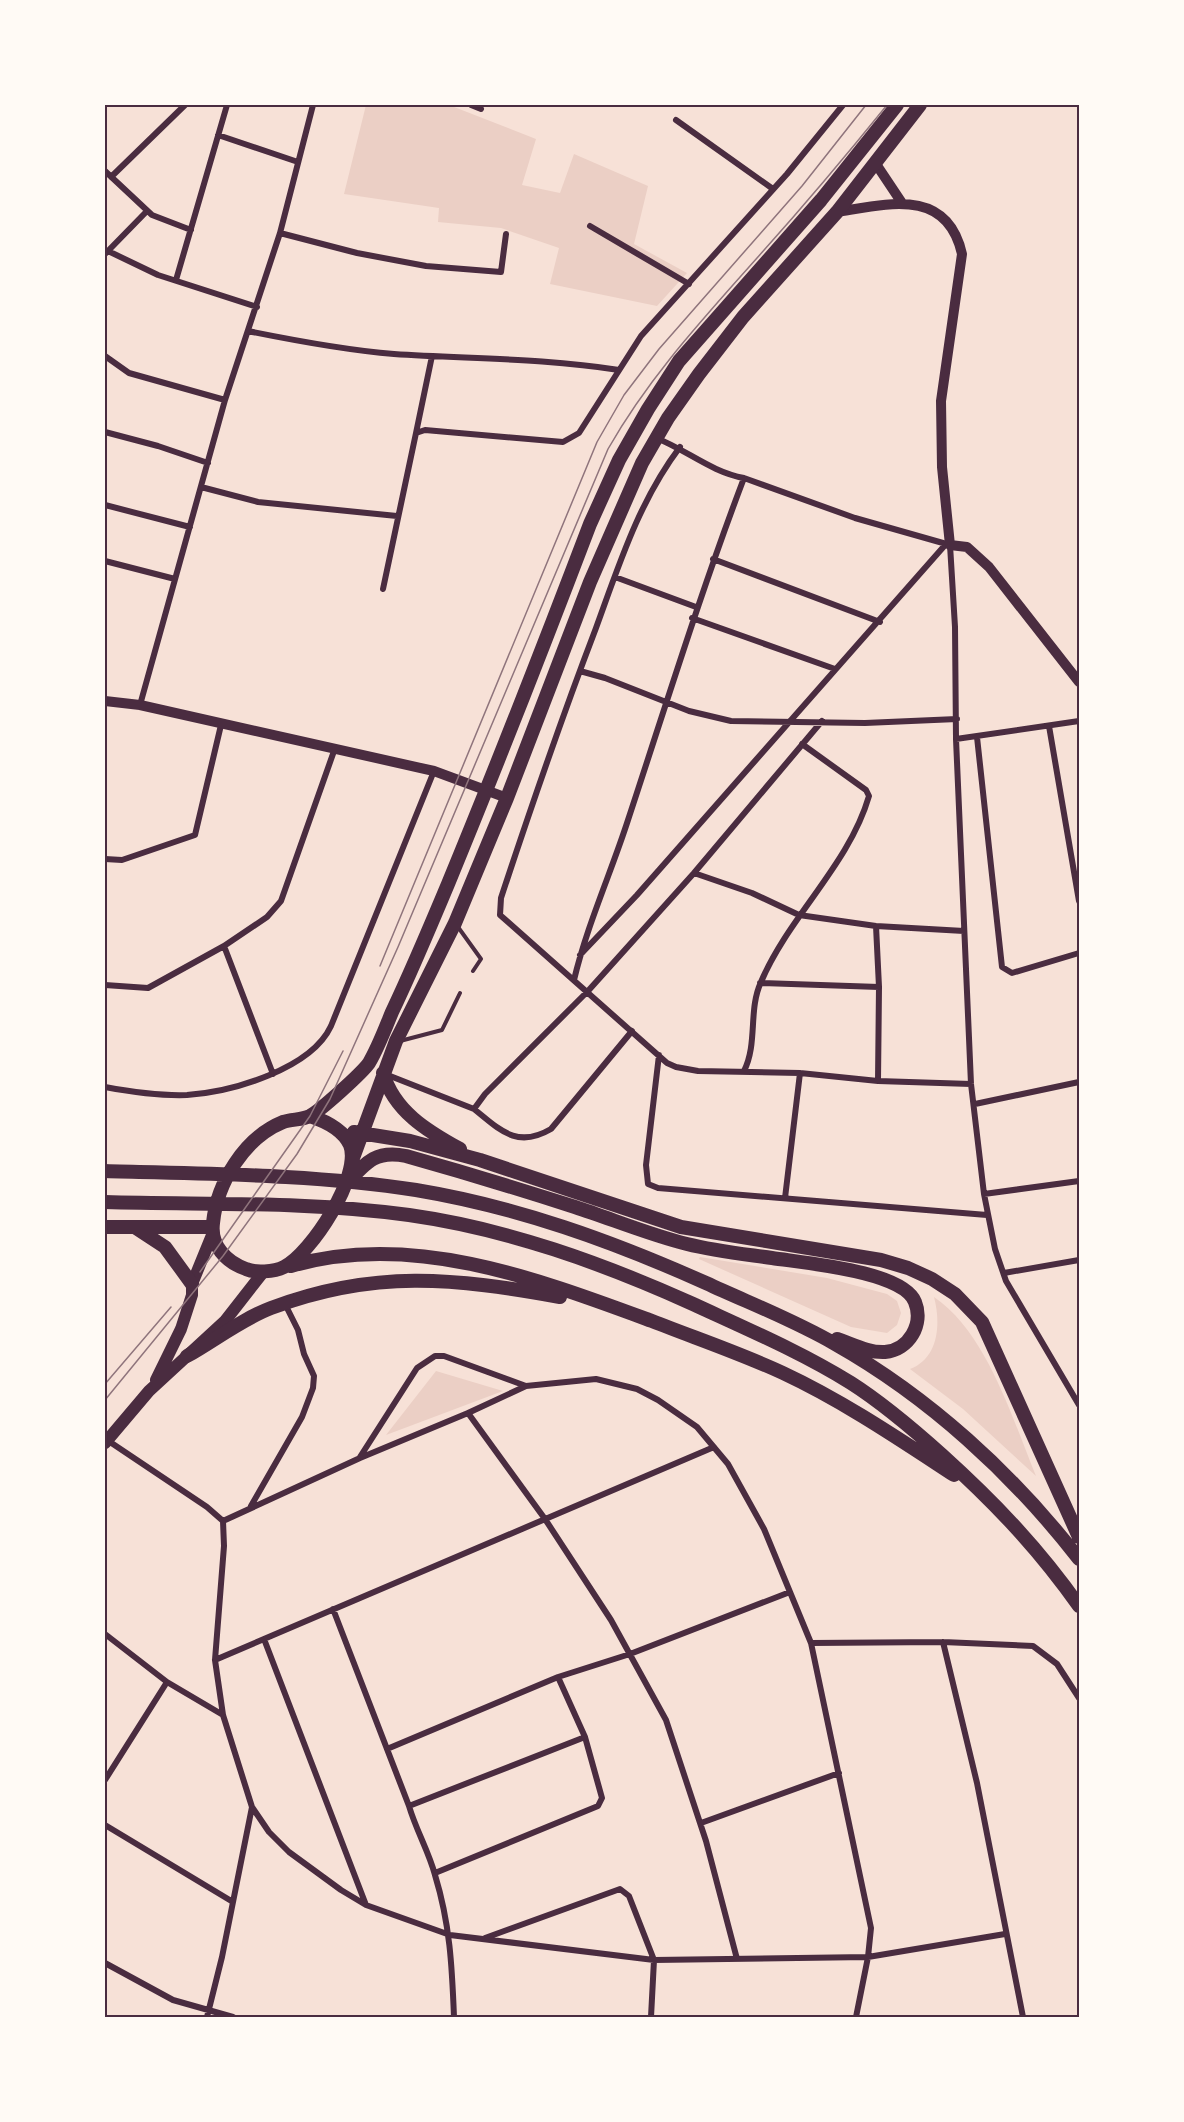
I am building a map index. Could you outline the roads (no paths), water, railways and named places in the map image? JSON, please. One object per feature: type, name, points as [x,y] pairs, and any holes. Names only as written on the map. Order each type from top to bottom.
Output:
[{"type":"highway","points":[[897,105],[821,200],[679,361],[648,409],[619,460],[590,524],[486,791],[417,959],[369,1064],[310,1116],[282,1122],[258,1138],[242,1155],[232,1167],[220,1192],[212,1231],[223,1256],[249,1271],[264,1271],[323,1257],[363,1253],[431,1257],[517,1275],[608,1305],[783,1373],[886,1430],[994,1502]]},
{"type":"highway","points":[[343,1188],[396,1041],[455,923],[507,798],[613,527],[656,438],[699,374],[743,317],[837,212],[920,105]]},
{"type":"highway","points":[[383,1073],[395,1100],[423,1128],[480,1160]]},
{"type":"highway","points":[[310,1116],[336,1129],[410,1141],[480,1160],[681,1227],[881,1260],[908,1268],[932,1279],[955,1294],[982,1322],[1079,1537]]},
{"type":"highway","points":[[336,1129],[350,1145],[353,1158]]},
{"type":"highway","points":[[105,1171],[310,1180],[413,1190],[489,1205],[564,1226],[639,1254],[806,1328],[873,1351],[885,1352],[897,1349],[907,1342],[915,1332],[918,1310],[908,1290],[887,1280],[849,1271],[687,1244],[406,1156],[387,1153],[376,1156],[363,1166],[343,1188],[308,1247],[283,1268]]},
{"type":"highway","points":[[105,1202],[301,1205],[409,1215],[485,1230],[555,1249],[631,1276],[790,1349],[852,1384],[900,1417],[994,1502],[1049,1564],[1079,1606]]},
{"type":"highway","points":[[105,1227],[212,1231]]},
{"type":"highway","points":[[136,1228],[165,1247],[192,1284]]},
{"type":"highway","points":[[187,1356],[270,1309],[324,1291],[418,1278],[486,1284],[608,1305]]},
{"type":"highway","points":[[806,1328],[904,1388],[947,1422],[1018,1488],[1079,1559]]},
{"type":"main road","points":[[149,1391],[181,1329],[192,1295],[192,1284],[212,1231]]},
{"type":"main road","points":[[106,1442],[149,1391],[225,1321],[264,1271]]},
{"type":"street","points":[[111,177],[185,105]]},
{"type":"street","points":[[176,280],[226,105]]},
{"type":"street","points":[[140,705],[225,400],[280,233],[313,105]]},
{"type":"street","points":[[471,105],[481,109]]},
{"type":"street","points":[[416,433],[425,430],[563,442],[579,433],[641,336],[773,189],[843,105]]},
{"type":"street","points":[[676,120],[773,189]]},
{"type":"street","points":[[218,135],[298,162]]},
{"type":"street","points":[[876,164],[902,203]]},
{"type":"street","points":[[105,171],[147,211],[158,218],[191,230]]},
{"type":"street","points":[[837,212],[902,203],[927,208],[947,222],[954,232],[962,254],[941,401],[942,467],[957,719],[971,1084],[987,1215],[1004,1274],[1079,1405]]},
{"type":"street","points":[[147,211],[107,253],[158,275],[256,307]]},
{"type":"street","points":[[590,226],[689,284]]},
{"type":"street","points":[[280,233],[357,253],[426,266],[501,272],[506,234]]},
{"type":"street","points":[[249,331],[308,344],[432,356],[567,361],[619,370]]},
{"type":"street","points":[[105,356],[129,373],[225,400]]},
{"type":"street","points":[[383,589],[432,356]]},
{"type":"street","points":[[105,432],[158,446],[208,463]]},
{"type":"street","points":[[656,438],[680,447],[725,474],[744,478],[855,518],[948,544],[967,547],[989,567],[1079,682]]},
{"type":"street","points":[[680,447],[663,470],[636,522],[580,671],[541,777],[499,904],[504,920],[659,1055],[676,1067],[698,1071],[800,1073],[878,1081],[971,1084]]},
{"type":"street","points":[[574,980],[580,955],[605,889],[696,606],[744,478]]},
{"type":"street","points":[[201,487],[258,502],[397,516]]},
{"type":"street","points":[[105,504],[190,528]]},
{"type":"street","points":[[580,955],[637,895],[787,722],[948,544]]},
{"type":"street","points":[[713,559],[879,622]]},
{"type":"street","points":[[105,561],[175,579]]},
{"type":"street","points":[[615,577],[696,606]]},
{"type":"street","points":[[692,618],[835,669]]},
{"type":"street","points":[[580,671],[666,702],[730,721],[957,719]]},
{"type":"street","points":[[105,701],[140,705],[434,771],[507,798]]},
{"type":"street","points":[[474,1109],[485,1094],[588,991],[694,873],[822,721]]},
{"type":"street","points":[[956,739],[1079,721]]},
{"type":"street","points":[[105,859],[122,860],[195,835],[221,725]]},
{"type":"street","points":[[1049,726],[1079,901]]},
{"type":"street","points":[[977,737],[1002,968],[1012,973],[1079,953]]},
{"type":"street","points":[[744,1071],[751,1053],[756,997],[760,983],[777,949],[842,853],[868,796],[866,790],[802,744]]},
{"type":"street","points":[[105,985],[148,988],[227,943],[267,917],[281,901],[334,750]]},
{"type":"street","points":[[105,1088],[140,1093],[188,1095],[273,1074],[312,1053],[326,1038],[434,771]]},
{"type":"street","points":[[694,873],[752,893],[799,915],[876,926],[964,931]]},
{"type":"street","points":[[876,926],[879,987],[878,1081]]},
{"type":"street","points":[[227,943],[273,1074]]},
{"type":"street","points":[[760,983],[879,987]]},
{"type":"street","points":[[383,1073],[474,1109],[499,1129],[518,1139],[537,1138],[551,1130],[632,1031]]},
{"type":"street","points":[[659,1055],[646,1165],[648,1184],[658,1188],[987,1215]]},
{"type":"street","points":[[785,1198],[800,1073]]},
{"type":"street","points":[[975,1104],[1079,1082]]},
{"type":"street","points":[[984,1194],[1079,1181]]},
{"type":"street","points":[[1004,1274],[1079,1260]]},
{"type":"street","points":[[251,1507],[302,1417],[312,1388],[314,1376],[304,1354],[298,1330],[285,1304]]},
{"type":"street","points":[[360,1458],[417,1368],[435,1356],[444,1356],[526,1386]]},
{"type":"street","points":[[223,1521],[526,1386],[596,1379],[637,1389],[658,1400],[697,1427],[742,1487],[764,1529],[811,1642],[871,1928],[868,1957],[856,2017]]},
{"type":"street","points":[[468,1413],[545,1519],[630,1654],[666,1720],[701,1823],[737,1959]]},
{"type":"street","points":[[106,1442],[207,1507],[223,1521],[224,1546],[215,1660],[223,1715],[252,1807],[269,1832],[290,1852],[366,1905],[450,1935],[654,1960],[868,1957],[1005,1934]]},
{"type":"street","points":[[215,1660],[714,1447]]},
{"type":"street","points":[[387,1749],[558,1677],[630,1654],[790,1593]]},
{"type":"street","points":[[333,1609],[417,1832],[435,1873],[450,1935],[454,2017]]},
{"type":"street","points":[[105,1634],[167,1682],[223,1715]]},
{"type":"street","points":[[264,1639],[366,1905]]},
{"type":"street","points":[[811,1642],[943,1642],[1033,1646],[1057,1664],[1079,1698]]},
{"type":"street","points":[[943,1642],[977,1783],[1023,2017]]},
{"type":"street","points":[[435,1873],[598,1806],[602,1798],[585,1737],[558,1677]]},
{"type":"street","points":[[105,1780],[167,1682]]},
{"type":"street","points":[[409,1806],[585,1737]]},
{"type":"street","points":[[701,1823],[839,1773]]},
{"type":"street","points":[[208,2014],[252,1807]]},
{"type":"street","points":[[105,1825],[233,1902]]},
{"type":"street","points":[[482,1940],[620,1889],[629,1896],[654,1960],[651,2017]]},
{"type":"street","points":[[105,1963],[173,2000],[208,2014],[233,2017]]},
{"type":"lane","points":[[455,923],[481,959],[473,971]]},
{"type":"lane","points":[[396,1041],[442,1030],[460,993]]},
{"type":"tram line","points":[[380,966],[597,442],[624,395],[659,349],[802,186],[866,105]]},
{"type":"tram line","points":[[105,1400],[223,1256],[297,1154],[330,1099],[398,947],[608,449],[641,398],[677,350],[887,105]]},
{"type":"tram line","points":[[200,1272],[310,1116],[343,1051]]},
{"type":"tram line","points":[[105,1384],[171,1307]]}]
